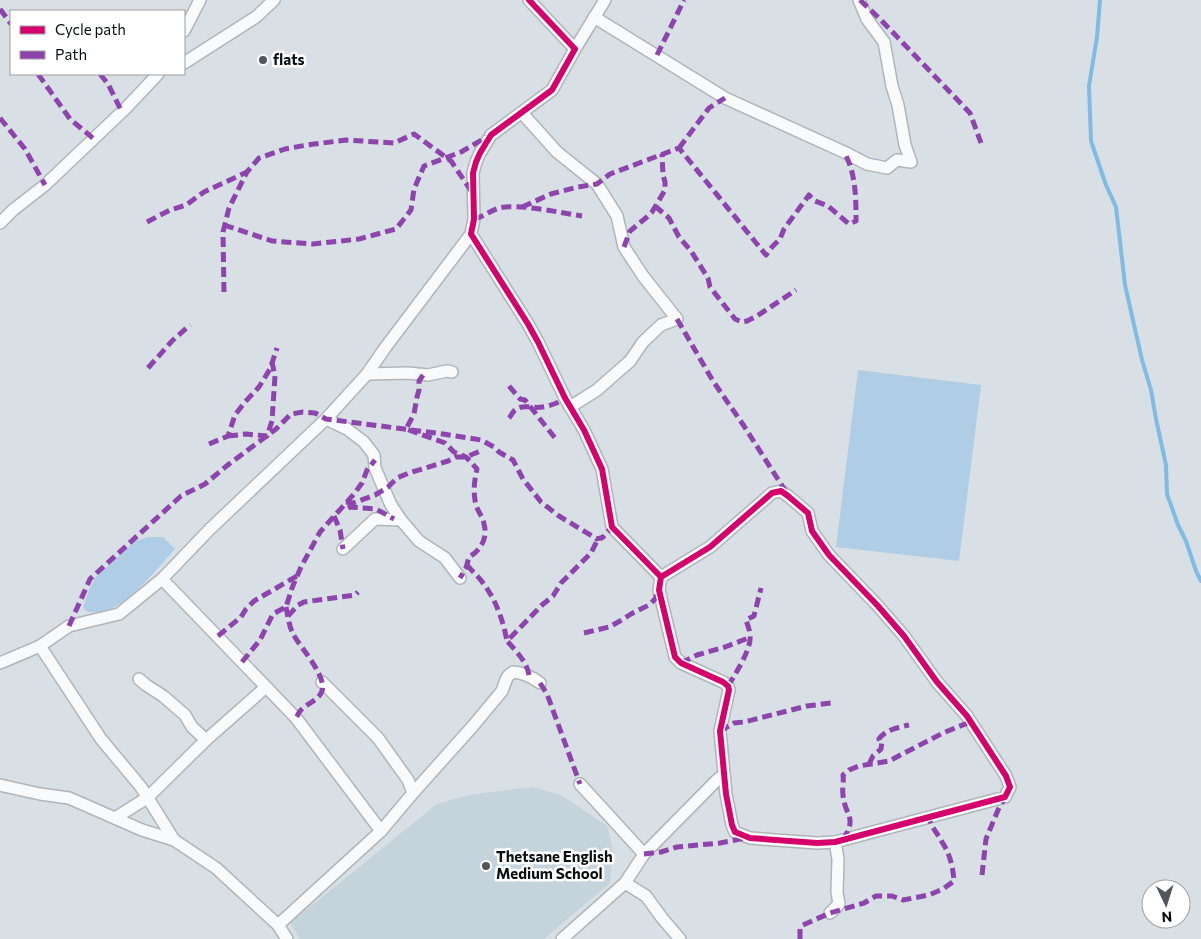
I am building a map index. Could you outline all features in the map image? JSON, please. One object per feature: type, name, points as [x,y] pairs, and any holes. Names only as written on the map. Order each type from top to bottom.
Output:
[{"type":"street","points":[[185,29],[200,0]]},
{"type":"street","points":[[185,61],[256,16],[274,0]]},
{"type":"street","points":[[528,0],[575,49]]},
{"type":"street","points":[[0,663],[40,646],[69,626],[119,614],[162,579],[210,529],[326,419],[368,374],[385,348],[471,234],[474,219],[473,173],[476,162],[491,135],[552,90],[605,0]]},
{"type":"street","points":[[594,17],[725,98],[867,164],[887,168],[897,160],[911,162],[905,144],[884,42],[867,19],[859,0]]},
{"type":"street","points":[[0,223],[12,210],[45,185],[126,108],[157,75]]},
{"type":"street","points":[[522,113],[557,152],[598,184],[617,216],[624,247],[643,276],[677,319],[662,325],[642,342],[630,361],[597,390],[570,407]]},
{"type":"street","points":[[471,234],[528,324],[570,407],[584,430],[602,469],[612,527],[661,577]]},
{"type":"street","points":[[368,374],[408,373],[428,376],[447,371],[452,372]]},
{"type":"street","points":[[326,419],[348,429],[364,442],[374,455],[378,477],[391,505],[401,520],[420,541],[445,558],[460,578]]},
{"type":"street","points":[[781,491],[808,513],[812,531],[829,555],[904,636],[937,682],[967,716],[1006,776],[1010,787],[1005,797],[836,842],[817,843],[750,838],[735,832],[732,825],[724,775],[720,730],[729,690],[728,686],[681,663],[675,657],[658,590],[661,577],[710,547],[772,493],[781,491]]},
{"type":"street","points":[[343,548],[375,519],[401,520]]},
{"type":"street","points":[[162,579],[296,718],[381,831]]},
{"type":"street","points":[[40,646],[101,739],[141,787],[174,840]]},
{"type":"street","points":[[278,924],[381,831],[502,691],[508,676],[513,672],[521,672],[540,683]]},
{"type":"street","points":[[139,679],[185,715],[192,727],[206,740]]},
{"type":"street","points":[[322,682],[378,738],[408,780],[412,793]]},
{"type":"street","points":[[115,818],[148,798],[206,740],[266,687]]},
{"type":"street","points":[[562,939],[625,883],[644,854],[724,775]]},
{"type":"street","points":[[580,784],[644,854]]},
{"type":"street","points":[[0,785],[69,798],[142,830],[174,840],[216,868],[278,924],[288,939]]},
{"type":"street","points":[[830,913],[839,904],[836,842]]},
{"type":"street","points":[[625,883],[646,896],[680,939]]},
{"type":"shaded area","points":[[858,370],[981,385],[959,561],[836,547]]},
{"type":"shaded area","points":[[149,537],[163,537],[175,549],[143,585],[114,608],[104,612],[88,612],[83,608],[95,578],[135,541]]},
{"type":"shaded area","name":"Thetsane English Medium School","points":[[532,787],[561,795],[607,826],[613,850],[610,883],[544,939],[300,939],[290,923],[437,804],[469,795]]},
{"type":"waterway","points":[[1100,0],[1097,37],[1089,86],[1091,141],[1106,185],[1116,207],[1125,285],[1142,360],[1151,390],[1166,465],[1167,494],[1201,581]]},
{"type":"marked path","points":[[657,55],[684,0]]},
{"type":"marked path","points":[[860,0],[970,113],[981,143]]},
{"type":"marked path","points":[[0,9],[10,23]]},
{"type":"marked path","points":[[39,75],[70,119],[94,139]]},
{"type":"marked path","points":[[101,75],[108,84],[122,112]]},
{"type":"marked path","points":[[679,148],[709,108],[725,98]]},
{"type":"marked path","points":[[0,118],[25,149],[45,185]]},
{"type":"marked path","points":[[224,292],[223,232],[229,208],[247,172],[259,158],[285,149],[346,140],[394,143],[414,134],[451,161],[472,192]]},
{"type":"marked path","points":[[224,225],[272,241],[313,244],[359,239],[396,229],[411,210],[414,189],[424,166],[461,152],[487,137]]},
{"type":"marked path","points":[[522,207],[551,194],[597,184],[610,174],[679,148],[766,255],[780,239],[784,229],[809,195],[815,201],[828,206],[849,224],[856,221],[853,177],[844,152]]},
{"type":"marked path","points":[[624,247],[630,231],[652,212],[665,190],[662,154]]},
{"type":"marked path","points":[[147,222],[170,210],[186,205],[204,192],[247,172]]},
{"type":"marked path","points":[[655,206],[669,218],[679,237],[691,251],[708,278],[710,287],[735,319],[742,322],[747,321],[796,290]]},
{"type":"marked path","points":[[474,219],[495,209],[507,207],[528,208],[582,216]]},
{"type":"marked path","points":[[677,319],[713,381],[786,492]]},
{"type":"marked path","points":[[148,368],[172,341],[190,325]]},
{"type":"marked path","points":[[209,444],[228,436],[235,415],[259,387],[270,369],[277,348]]},
{"type":"marked path","points":[[228,436],[246,434],[267,436],[272,421],[275,376],[272,362]]},
{"type":"marked path","points":[[423,375],[419,381],[414,414],[406,429],[445,443],[454,452],[466,457],[477,469],[474,496],[483,521],[485,534],[480,547],[469,557],[466,568],[460,578]]},
{"type":"marked path","points":[[509,386],[520,399],[525,400],[555,438],[554,442]]},
{"type":"marked path","points":[[509,418],[520,407],[545,407],[565,398]]},
{"type":"marked path","points":[[69,626],[90,579],[181,496],[205,484],[276,429],[291,414],[315,413],[326,419],[481,440],[513,460],[523,479],[541,502],[559,516],[597,539],[603,537],[612,527]]},
{"type":"marked path","points":[[346,502],[353,503],[375,495],[388,487],[397,478],[409,473],[456,457],[466,457],[483,450]]},
{"type":"marked path","points":[[242,662],[260,640],[273,614],[286,607],[301,567],[320,532],[354,494],[362,483],[367,470],[375,460]]},
{"type":"marked path","points":[[348,508],[376,509],[394,519]]},
{"type":"marked path","points":[[334,516],[340,530],[343,549]]},
{"type":"marked path","points":[[529,675],[524,661],[507,641],[553,596],[561,583],[591,553],[597,541],[603,537]]},
{"type":"marked path","points":[[467,565],[492,596],[501,618],[507,641]]},
{"type":"marked path","points":[[218,636],[241,617],[254,601],[297,576]]},
{"type":"marked path","points":[[728,686],[747,651],[750,637],[746,620],[754,616],[761,588]]},
{"type":"marked path","points":[[584,633],[609,627],[649,605],[656,598],[659,590]]},
{"type":"marked path","points":[[288,616],[298,605],[304,602],[355,595],[358,592]]},
{"type":"marked path","points":[[286,607],[293,634],[317,670],[322,685],[322,691],[318,697],[301,710],[296,718]]},
{"type":"marked path","points":[[681,663],[697,655],[751,637]]},
{"type":"marked path","points":[[540,683],[547,694],[580,784]]},
{"type":"marked path","points":[[720,731],[734,723],[807,706],[831,703]]},
{"type":"marked path","points":[[843,840],[850,826],[843,795],[843,775],[859,766],[889,761],[943,733],[970,722]]},
{"type":"marked path","points":[[869,764],[873,756],[881,749],[882,741],[879,739],[885,733],[892,729],[909,725]]},
{"type":"marked path","points":[[982,875],[986,839],[1005,797]]},
{"type":"marked path","points":[[800,939],[800,929],[803,925],[830,913],[864,903],[876,896],[892,896],[903,900],[929,895],[943,889],[954,881],[949,856],[929,817]]},
{"type":"marked path","points":[[644,854],[661,852],[677,847],[720,843],[745,838]]},
{"type":"cycle path","points":[[529,0],[575,49],[552,90],[491,135],[480,153],[473,173],[474,219],[471,234],[528,324],[565,398],[584,430],[602,469],[612,527],[661,577],[659,590],[675,657],[681,663],[728,686],[729,690],[720,731],[726,794],[735,832],[750,838],[817,843],[835,842],[1005,797],[1010,787],[1006,776],[967,716],[937,682],[904,636],[829,555],[812,531],[808,513],[781,491],[772,493],[710,547],[661,577]]},
{"type":"place","name":"flats","points":[[263,60]]},
{"type":"place","name":"Thetsane English Medium School","points":[[486,866]]}]
